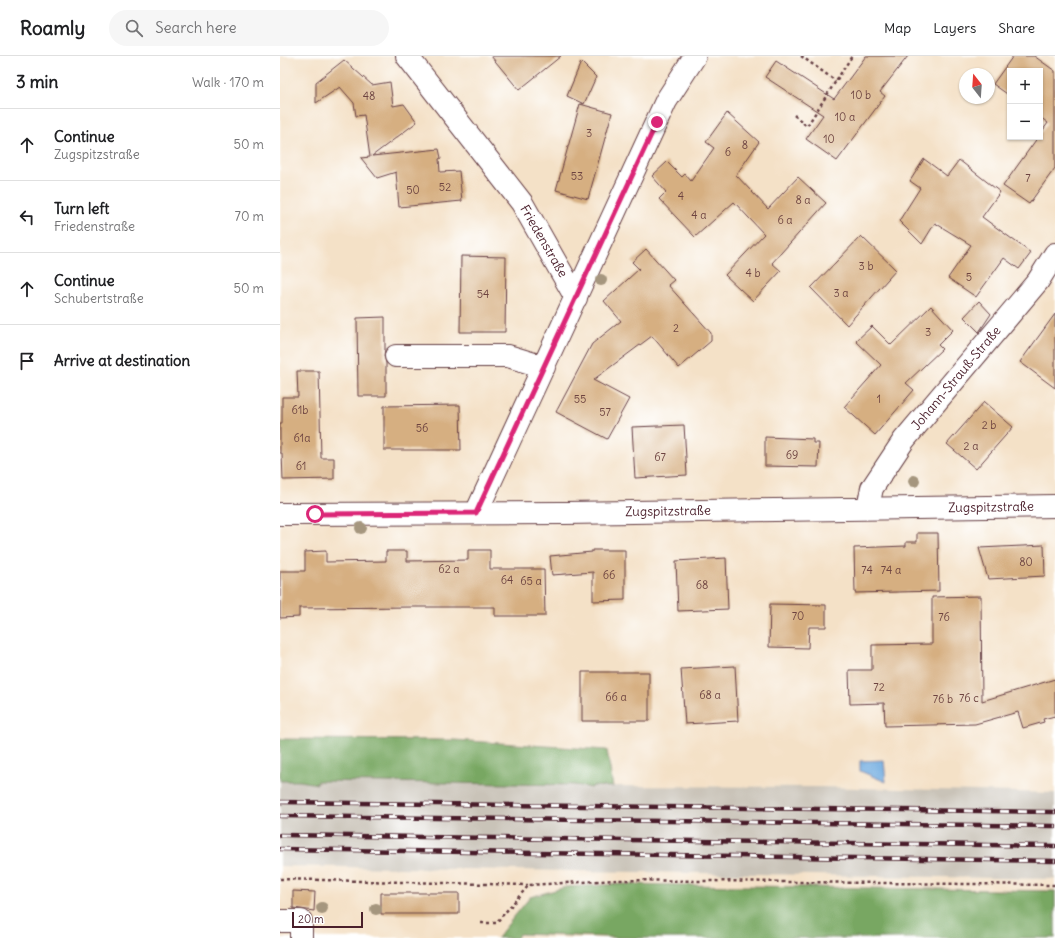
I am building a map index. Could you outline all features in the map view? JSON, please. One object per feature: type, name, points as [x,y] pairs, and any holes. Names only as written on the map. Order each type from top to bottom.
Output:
[{"type":"street","name":"Friedenstraße","points":[[407,56],[522,203],[576,298]]},
{"type":"street","points":[[476,513],[666,101],[695,56]]},
{"type":"street","name":"Johann-Strauß-Straße","points":[[868,507],[872,488],[904,440],[1038,281],[1055,254]]},
{"type":"street","points":[[396,356],[508,356],[544,367]]},
{"type":"street","name":"Zugspitzstraße","points":[[280,514],[1055,506]]},
{"type":"street","points":[[280,921],[301,921],[301,938]]},
{"type":"path","points":[[801,56],[836,81]]},
{"type":"path","points":[[794,115],[806,126],[852,56]]},
{"type":"path","points":[[280,879],[529,885],[617,880],[1055,885]]},
{"type":"path","points":[[481,923],[496,923],[529,885]]},
{"type":"shaded area","points":[[280,781],[300,781],[317,784],[317,781],[574,785],[592,788],[592,786],[819,787],[1055,793],[1055,879],[280,866]]},
{"type":"green space","points":[[280,739],[454,740],[607,750],[613,787],[592,786],[592,788],[574,785],[317,781],[317,784],[300,781],[280,781]]},
{"type":"green space","points":[[623,884],[1055,891],[1055,938],[636,938],[519,934],[517,938],[497,938],[530,897],[566,887]]},
{"type":"water","points":[[884,760],[886,782],[860,771],[860,761]]},
{"type":"building","points":[[491,56],[561,56],[519,90]]},
{"type":"building","points":[[866,56],[908,56],[880,92],[885,96],[837,161],[806,139],[823,115],[765,77],[776,61],[834,99]]},
{"type":"building","points":[[1013,56],[1034,56],[1055,71],[1055,168],[1029,204],[1003,186],[1036,140],[1043,140],[1043,130],[1048,123],[1043,119],[1043,68],[1007,68],[1007,94],[995,85],[995,81]]},
{"type":"building","points":[[344,60],[372,85],[390,82],[393,106],[404,104],[417,122],[372,156],[439,149],[441,158],[439,159],[440,172],[459,171],[462,201],[399,207],[396,172],[377,178],[361,158],[370,157],[364,115],[356,116],[354,103],[340,87],[316,103],[316,82]]},
{"type":"building","points":[[581,62],[596,77],[584,104],[567,96]]},
{"type":"building","points":[[580,104],[612,113],[588,199],[556,190]]},
{"type":"building","points":[[727,113],[759,142],[736,175],[768,209],[798,177],[826,203],[772,263],[781,271],[753,301],[725,275],[764,234],[734,202],[695,237],[659,199],[666,192],[652,176],[667,162],[682,177],[685,174],[691,181],[714,148],[706,142]]},
{"type":"building","points":[[924,159],[947,176],[959,160],[1000,192],[982,217],[1031,253],[1019,269],[1004,258],[976,297],[948,278],[971,245],[935,223],[922,244],[899,221],[920,188],[910,181]]},
{"type":"building","points":[[861,236],[896,270],[847,325],[811,288]]},
{"type":"building","points":[[646,249],[674,280],[668,285],[711,333],[711,341],[679,368],[652,336],[593,380],[629,399],[607,439],[556,412],[592,344],[621,321],[604,301],[639,269],[632,262]]},
{"type":"building","points":[[461,256],[506,257],[505,332],[460,332]]},
{"type":"building","points":[[979,301],[991,314],[979,332],[964,317]]},
{"type":"building","points":[[931,306],[953,330],[938,345],[942,349],[906,383],[914,390],[875,435],[844,407],[881,365],[856,341],[872,326],[891,345]]},
{"type":"building","points":[[1055,314],[1055,388],[1020,362]]},
{"type":"building","points":[[385,317],[384,356],[386,363],[386,396],[358,396],[357,318]]},
{"type":"building","points":[[297,371],[319,371],[321,458],[334,458],[334,479],[283,480],[282,453],[280,453],[282,397],[298,397]]},
{"type":"building","points":[[984,402],[1013,427],[976,469],[947,444]]},
{"type":"building","points":[[460,405],[461,450],[384,450],[384,406]]},
{"type":"building","points":[[684,425],[687,475],[635,478],[632,427]]},
{"type":"building","points":[[765,437],[813,439],[813,443],[819,443],[818,467],[765,466]]},
{"type":"building","points":[[917,533],[938,533],[939,591],[855,593],[854,548],[906,546],[906,542],[917,542]]},
{"type":"building","points":[[1044,545],[1045,576],[988,579],[979,548]]},
{"type":"building","points":[[468,550],[490,550],[490,569],[544,569],[545,616],[495,616],[495,607],[414,607],[299,608],[299,617],[280,618],[280,571],[305,571],[305,552],[326,551],[326,562],[386,561],[386,551],[407,551],[407,561],[468,560]]},
{"type":"building","points":[[592,550],[625,550],[625,600],[593,601],[593,572],[552,575],[550,556],[592,552]]},
{"type":"building","points":[[726,558],[728,609],[678,611],[676,561]]},
{"type":"building","points":[[981,596],[982,701],[1055,679],[1055,716],[1043,719],[1044,722],[1023,728],[1018,712],[975,724],[885,726],[884,703],[850,704],[849,670],[872,670],[872,645],[932,644],[932,597]]},
{"type":"building","points":[[770,604],[826,605],[826,627],[809,627],[808,648],[769,647]]},
{"type":"building","points":[[735,666],[738,721],[685,724],[681,669]]},
{"type":"building","points":[[582,672],[649,672],[649,721],[582,721]]},
{"type":"building","points":[[293,891],[315,892],[314,911],[293,908]]},
{"type":"building","points":[[381,893],[459,893],[459,914],[381,914]]},
{"type":"railway","points":[[280,802],[1055,812]]},
{"type":"railway","points":[[280,816],[1055,826]]},
{"type":"railway","points":[[280,835],[1055,846]]},
{"type":"railway","points":[[280,849],[1055,861]]},
{"type":"route","points":[[315,514],[476,513],[657,122]]}]
